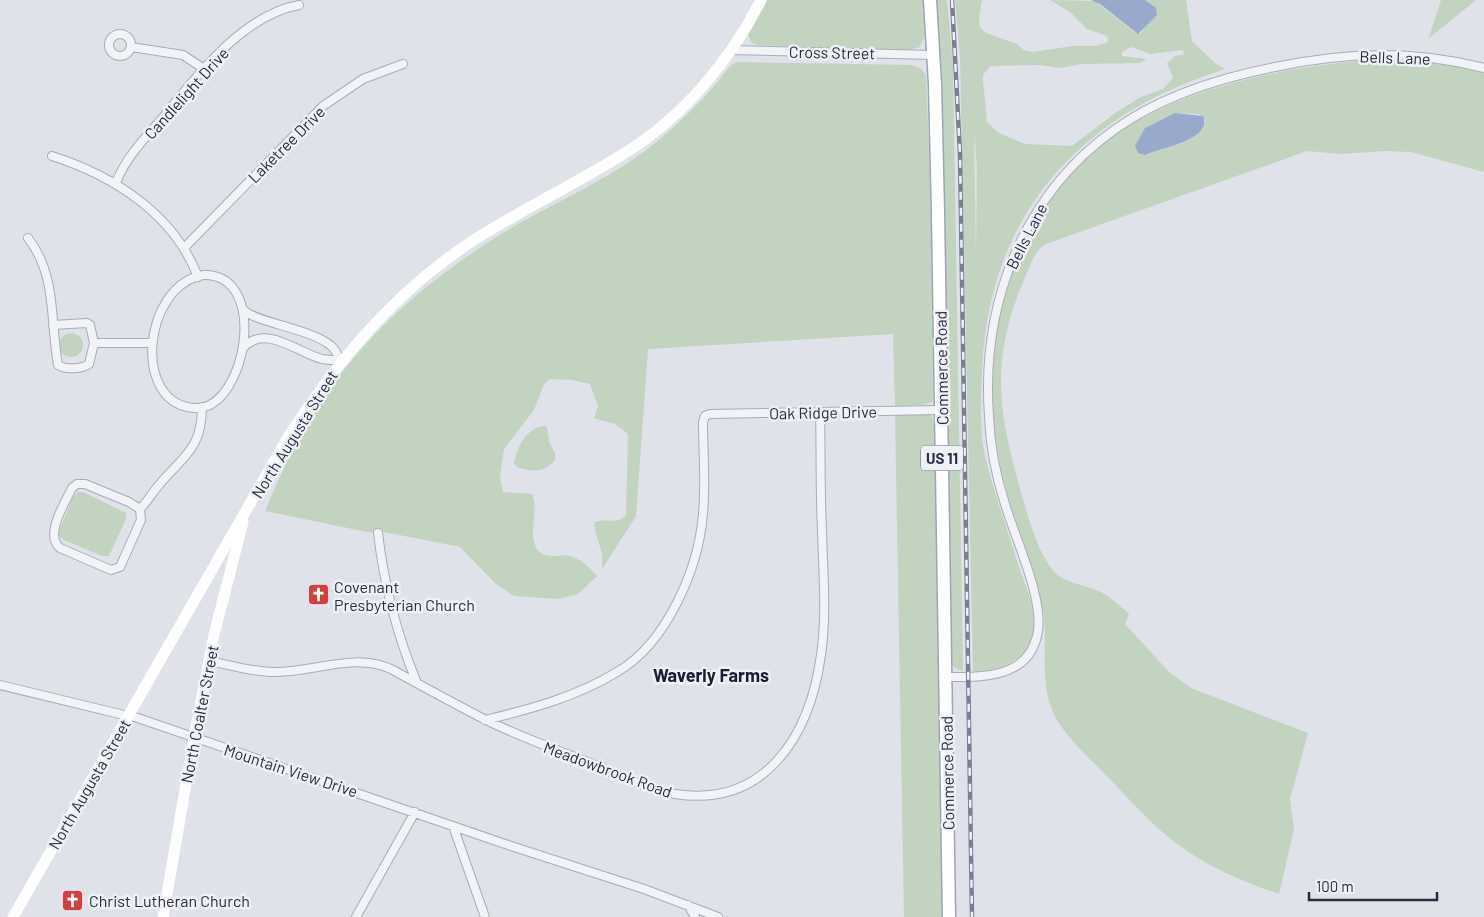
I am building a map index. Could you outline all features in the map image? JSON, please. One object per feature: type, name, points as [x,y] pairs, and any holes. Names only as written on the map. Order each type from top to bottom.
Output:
[{"type":"main road","name":"North Augusta Street","points":[[13,917],[245,512],[304,412],[341,361],[358,341],[408,292],[467,245],[626,153],[656,130],[705,84],[730,50],[761,0]]},
{"type":"main road","name":"Commerce Road","points":[[930,0],[934,55],[949,917]]},
{"type":"main road","name":"North Coalter Street","points":[[163,917],[209,661],[245,512]]},
{"type":"street","name":"Candlelight Drive","points":[[116,184],[131,155],[204,69],[257,23],[282,8],[299,6]]},
{"type":"street","points":[[131,47],[183,55],[204,69]]},
{"type":"street","name":"Cross Street","points":[[730,50],[934,55]]},
{"type":"street","name":"Bells Lane","points":[[945,677],[989,676],[1014,669],[1031,651],[1038,634],[1038,609],[996,470],[989,418],[988,366],[997,308],[1015,251],[1039,207],[1062,175],[1115,129],[1148,110],[1186,92],[1246,74],[1302,62],[1374,54],[1424,56],[1484,68]]},
{"type":"street","name":"Laketree Drive","points":[[184,248],[322,106],[363,79],[404,64]]},
{"type":"street","points":[[52,156],[96,172],[116,184],[150,210],[184,248],[198,277]]},
{"type":"street","points":[[28,238],[39,253],[44,264],[53,325],[60,367],[87,366],[91,362],[94,343],[92,330],[87,323],[53,325]]},
{"type":"street","points":[[210,276],[226,282],[236,293],[243,308],[245,330],[243,348],[234,374],[223,392],[212,404],[202,407],[183,404],[166,393],[156,374],[151,343],[158,318],[168,300],[182,286],[198,277],[210,276]]},
{"type":"street","points":[[243,308],[253,318],[309,333],[332,345],[341,361]]},
{"type":"street","points":[[243,348],[258,338],[264,338],[300,348],[321,359],[341,361]]},
{"type":"street","points":[[94,343],[151,343]]},
{"type":"street","points":[[140,509],[85,484],[77,484],[69,494],[54,531],[54,542],[60,548],[111,570],[120,567],[141,520],[140,509],[193,448],[202,425],[202,407]]},
{"type":"street","name":"Oak Ridge Drive","points":[[485,720],[550,704],[617,672],[636,658],[660,629],[685,585],[700,539],[704,503],[703,422],[705,416],[710,414],[820,411],[941,410]]},
{"type":"street","name":"Meadowbrook Road","points":[[209,661],[273,672],[292,672],[351,662],[371,662],[384,666],[485,720],[650,787],[675,794],[704,795],[729,791],[750,782],[770,768],[790,747],[801,728],[812,695],[821,656],[825,606],[820,411]]},
{"type":"street","points":[[378,534],[389,598],[402,643],[417,683]]},
{"type":"street","name":"Mountain View Drive","points":[[0,685],[128,716],[688,905],[718,917]]},
{"type":"street","points":[[356,917],[415,812]]},
{"type":"street","points":[[452,826],[485,917]]},
{"type":"street","points":[[688,905],[695,917]]},
{"type":"green space","points":[[765,0],[923,0],[926,33],[920,47],[909,50],[757,45],[751,42],[748,34]]},
{"type":"green space","points":[[934,0],[947,0],[953,65],[963,671],[955,668],[950,662]]},
{"type":"green space","points":[[955,0],[982,0],[979,19],[980,27],[986,33],[1017,44],[1023,50],[1032,52],[1073,46],[1096,46],[1108,42],[1107,36],[1087,29],[1070,12],[1050,0],[1095,1],[1136,33],[1141,33],[1156,8],[1145,0],[1186,0],[1192,41],[1216,64],[1225,69],[1174,88],[1127,113],[1087,143],[1052,177],[1024,217],[1003,263],[989,313],[982,369],[982,438],[993,487],[1027,588],[1034,626],[1028,647],[1014,661],[994,669],[973,672],[960,57]],"holes":[[[1131,47],[1151,54],[1183,50],[1184,54],[1175,56],[1167,63],[1173,78],[1163,89],[1141,97],[1118,111],[1072,146],[1025,144],[999,133],[987,122],[983,75],[990,66],[1040,65],[1059,68],[1082,64],[1139,63],[1147,59],[1122,56],[1122,52]],[[974,134],[977,165],[976,259],[976,258]]]},
{"type":"green space","points":[[1441,0],[1476,0],[1428,39],[1430,34]]},
{"type":"green space","points":[[1405,58],[1441,62],[1484,71],[1484,172],[1411,152],[1384,151],[1341,154],[1307,151],[1046,244],[1038,251],[1029,266],[1012,311],[1005,338],[1002,364],[1003,414],[1014,467],[1034,534],[1042,553],[1052,569],[1061,577],[1110,597],[1129,614],[1125,624],[1169,672],[1191,688],[1308,733],[1290,799],[1294,829],[1279,894],[1215,868],[1169,838],[1079,748],[1055,716],[1047,693],[1045,680],[1045,625],[1043,611],[1012,513],[997,448],[992,400],[993,349],[1002,300],[1019,252],[1053,193],[1089,154],[1127,127],[1170,105],[1216,88],[1264,75],[1312,66]],"holes":[[[1177,113],[1200,114],[1205,121],[1195,135],[1180,144],[1145,155],[1148,126]]]},
{"type":"green space","points":[[738,62],[912,65],[921,69],[926,75],[931,206],[932,402],[924,405],[895,406],[893,334],[648,349],[636,516],[602,569],[602,554],[594,526],[595,522],[615,521],[626,515],[628,434],[615,424],[594,418],[598,406],[590,384],[572,380],[550,379],[544,384],[534,410],[504,449],[500,477],[503,492],[532,494],[535,507],[533,539],[538,550],[542,554],[551,556],[573,557],[586,565],[597,576],[578,594],[558,599],[514,596],[496,584],[460,547],[384,532],[367,532],[265,511],[292,451],[312,416],[349,363],[393,316],[442,275],[495,238],[612,173],[649,148],[693,109],[729,67]]},
{"type":"green space","points":[[71,333],[80,336],[83,345],[80,354],[71,357],[62,354],[59,345],[62,336]]},
{"type":"green space","points":[[895,413],[930,414],[935,421],[943,917],[904,917]]},
{"type":"green space","points":[[544,426],[547,427],[549,442],[555,453],[555,460],[547,467],[538,470],[517,467],[514,463],[523,439],[532,431]]},
{"type":"green space","points":[[78,492],[83,492],[126,513],[126,519],[109,556],[102,556],[64,540],[59,536],[59,531],[73,497]]},
{"type":"water","points":[[1091,0],[1145,0],[1156,8],[1157,15],[1138,34],[1100,4]]},
{"type":"water","points":[[1175,113],[1203,116],[1204,124],[1193,137],[1183,142],[1145,155],[1138,153],[1135,146],[1145,128]]},
{"type":"railway","points":[[952,0],[960,154],[972,917]]},
{"type":"place","name":"Covenant Presbyterian Church","points":[[318,595]]},
{"type":"place","name":"Christ Lutheran Church","points":[[73,900]]},
{"type":"district","name":"Waverly Farms","points":[[711,675]]}]
